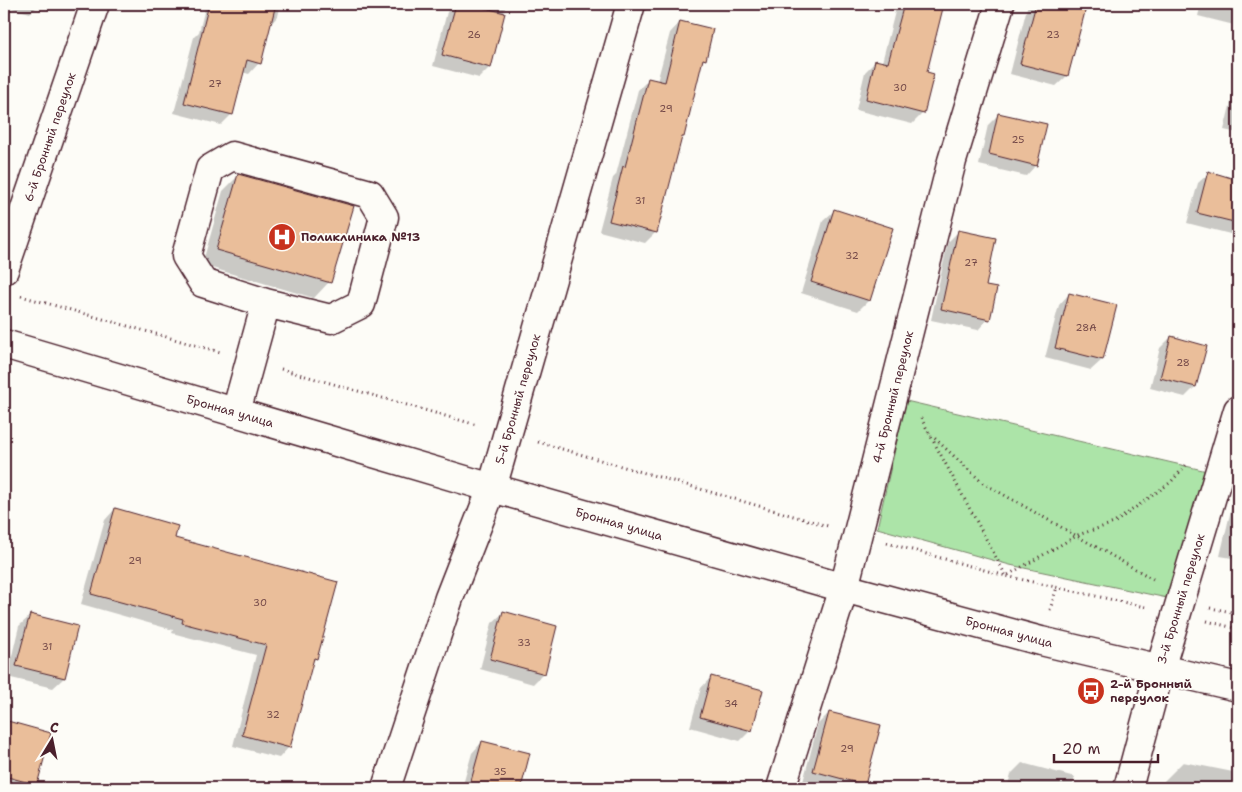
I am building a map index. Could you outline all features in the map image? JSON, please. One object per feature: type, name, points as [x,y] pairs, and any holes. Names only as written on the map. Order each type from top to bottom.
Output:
[{"type":"street","name":"6-й Бронный переулок","points":[[8,282],[95,4]]},
{"type":"street","name":"5-й Бронный переулок","points":[[386,788],[449,598],[492,488],[631,4]]},
{"type":"street","name":"4-й Бронный переулок","points":[[781,788],[844,588],[952,161],[1000,4]]},
{"type":"street","points":[[232,156],[370,194],[384,216],[361,304],[331,319],[266,303],[203,283],[186,256],[210,169],[232,156]]},
{"type":"street","points":[[236,412],[266,303]]},
{"type":"street","name":"Бронная улица","points":[[4,344],[492,488],[844,588],[1041,641],[1238,687]]},
{"type":"street","name":"3-й Бронный переулок","points":[[1128,788],[1179,605],[1233,448],[1238,410]]},
{"type":"path","points":[[8,282],[250,361],[1006,576],[1179,605]]},
{"type":"path","points":[[920,416],[1006,576]]},
{"type":"path","points":[[928,434],[983,483],[1078,535],[1179,605],[1238,629]]},
{"type":"path","points":[[1006,576],[1078,535],[1114,523],[1170,482],[1189,462]]},
{"type":"green space","points":[[906,401],[1207,471],[1167,598],[1010,565],[877,528]]},
{"type":"building","points":[[209,4],[276,4],[261,64],[247,60],[233,115],[184,103]]},
{"type":"building","points":[[456,4],[470,4],[505,13],[491,68],[442,55]]},
{"type":"building","points":[[904,4],[944,4],[927,72],[934,74],[924,114],[866,99],[875,60],[888,63]]},
{"type":"building","points":[[1036,4],[1087,4],[1068,76],[1020,64]]},
{"type":"building","points":[[680,21],[713,29],[706,60],[703,59],[684,137],[682,137],[657,233],[609,221],[648,78],[665,82]]},
{"type":"building","points":[[998,113],[1047,124],[1037,166],[989,154]]},
{"type":"building","points":[[1208,171],[1238,180],[1238,223],[1197,213]]},
{"type":"building","name":"Поликлиника №13","points":[[238,174],[354,206],[331,283],[216,250]]},
{"type":"building","points":[[834,209],[893,228],[870,301],[811,282]]},
{"type":"building","points":[[958,230],[996,238],[986,286],[997,288],[990,320],[941,309]]},
{"type":"building","points":[[1069,293],[1117,305],[1103,360],[1055,348]]},
{"type":"building","points":[[1171,336],[1207,346],[1196,387],[1160,378]]},
{"type":"building","points":[[115,508],[178,526],[175,538],[338,582],[317,659],[314,658],[290,748],[242,735],[266,645],[182,623],[183,619],[91,594]]},
{"type":"building","points":[[503,611],[557,626],[545,674],[490,659]]},
{"type":"building","points":[[30,614],[78,626],[65,678],[16,666]]},
{"type":"building","points":[[711,676],[763,690],[752,731],[700,717]]},
{"type":"building","points":[[829,712],[881,725],[865,785],[813,771]]},
{"type":"building","points":[[4,720],[51,733],[37,785],[4,776]]},
{"type":"building","points":[[482,741],[530,753],[521,788],[469,788]]},
{"type":"place","name":"Поликлиника №13","points":[[282,237]]},
{"type":"place","name":"2-й Бронный переулок","points":[[1091,691]]}]
